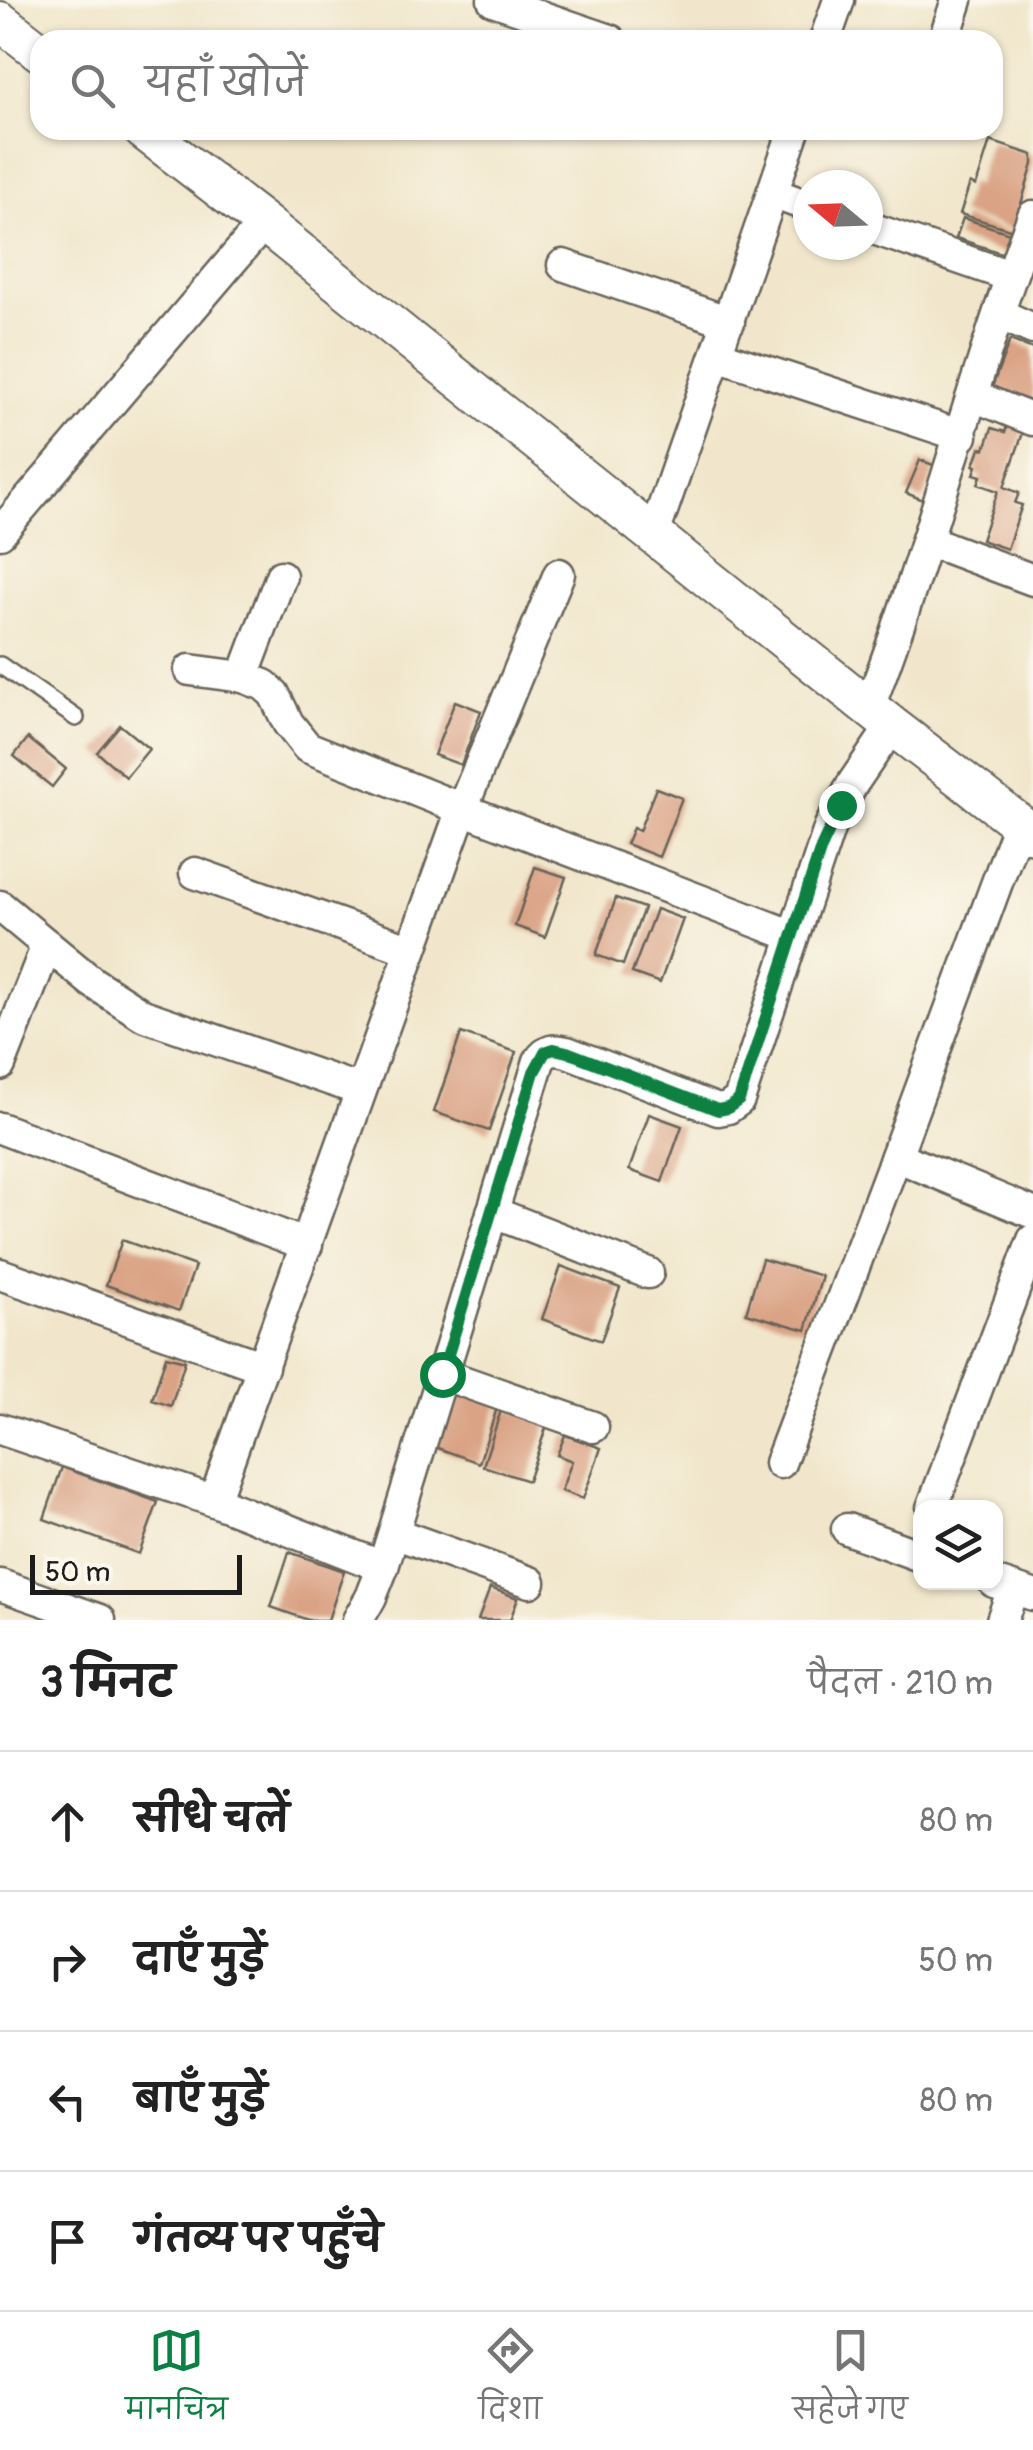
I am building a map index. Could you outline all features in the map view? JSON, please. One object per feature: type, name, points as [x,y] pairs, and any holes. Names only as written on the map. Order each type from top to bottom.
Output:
[{"type":"street","points":[[494,0],[581,30]]},
{"type":"street","points":[[828,30],[839,0]]},
{"type":"street","points":[[948,30],[958,0]]},
{"type":"street","points":[[0,21],[30,44]]},
{"type":"street","points":[[156,140],[1026,829],[780,1463]]},
{"type":"street","points":[[654,534],[791,140]]},
{"type":"street","points":[[772,193],[793,201]]},
{"type":"street","points":[[358,1620],[383,1567],[534,1072],[545,1052],[567,1052],[718,1110],[739,1100],[830,826],[880,717],[998,314],[1033,216]]},
{"type":"street","points":[[0,533],[264,222]]},
{"type":"street","points":[[883,232],[1010,276]]},
{"type":"street","points":[[564,265],[729,322]]},
{"type":"street","points":[[998,314],[1033,329]]},
{"type":"street","points":[[717,355],[962,436]]},
{"type":"street","points":[[974,396],[1033,420]]},
{"type":"street","points":[[929,541],[1033,580]]},
{"type":"street","points":[[214,1501],[462,809],[559,574]]},
{"type":"street","points":[[244,677],[281,576]]},
{"type":"street","points":[[190,670],[244,677],[264,684],[308,747],[792,935]]},
{"type":"street","points":[[195,873],[411,950]]},
{"type":"street","points":[[0,906],[115,999],[143,1015],[360,1090]]},
{"type":"street","points":[[0,1064],[47,946]]},
{"type":"street","points":[[0,1128],[307,1245]]},
{"type":"street","points":[[896,1156],[1033,1213]]},
{"type":"street","points":[[492,1212],[648,1273]]},
{"type":"street","points":[[935,1500],[1033,1240]]},
{"type":"street","points":[[0,1274],[263,1367]]},
{"type":"street","points":[[442,1374],[592,1426]]},
{"type":"street","points":[[0,1428],[214,1501],[383,1567]]},
{"type":"street","points":[[848,1530],[913,1547]]},
{"type":"street","points":[[394,1533],[530,1582]]},
{"type":"street","points":[[0,1585],[89,1618]]},
{"type":"street","points":[[1002,1620],[1013,1589]]},
{"type":"lane","points":[[0,665],[76,718]]},
{"type":"building","points":[[990,141],[1033,155],[1013,230],[960,214],[970,183],[976,186]]},
{"type":"building","points":[[963,218],[1013,234],[1007,255],[956,238]]},
{"type":"building","points":[[1010,340],[1033,349],[1033,402],[992,387]]},
{"type":"building","points":[[1009,422],[1025,427],[1004,487],[1019,493],[1015,503],[1022,505],[1007,549],[981,540],[998,491],[978,484],[981,476],[974,474],[974,465],[992,428],[1005,432]]},
{"type":"building","points":[[920,460],[936,466],[923,500],[906,493]]},
{"type":"building","points":[[455,701],[481,711],[461,765],[434,755]]},
{"type":"building","points":[[120,725],[149,749],[126,777],[97,752]]},
{"type":"building","points":[[28,738],[66,769],[52,787],[14,756]]},
{"type":"building","points":[[656,788],[682,798],[659,857],[626,844],[633,828],[639,831]]},
{"type":"building","points":[[535,867],[566,877],[545,937],[515,926]]},
{"type":"building","points":[[616,898],[644,908],[623,965],[596,955]]},
{"type":"building","points":[[656,909],[683,919],[660,983],[632,973]]},
{"type":"building","points":[[461,1033],[516,1052],[489,1131],[434,1112]]},
{"type":"building","points":[[649,1114],[682,1126],[662,1182],[629,1170]]},
{"type":"building","points":[[122,1240],[195,1266],[179,1311],[106,1285]]},
{"type":"building","points":[[762,1259],[822,1276],[806,1330],[746,1313]]},
{"type":"building","points":[[561,1266],[620,1288],[601,1341],[542,1319]]},
{"type":"building","points":[[166,1356],[185,1361],[171,1406],[152,1400]]},
{"type":"building","points":[[452,1389],[498,1405],[479,1463],[432,1446]]},
{"type":"building","points":[[502,1407],[548,1422],[528,1481],[483,1466]]},
{"type":"building","points":[[565,1435],[601,1448],[583,1499],[561,1491],[572,1461],[557,1455]]},
{"type":"building","points":[[62,1467],[158,1502],[139,1554],[44,1519]]},
{"type":"building","points":[[289,1552],[344,1571],[328,1620],[308,1620],[271,1607]]},
{"type":"building","points":[[490,1588],[518,1598],[510,1620],[478,1620]]},
{"type":"route","points":[[442,1374],[534,1072],[545,1052],[567,1052],[718,1110],[734,1105],[739,1100],[821,848],[841,805]]}]
